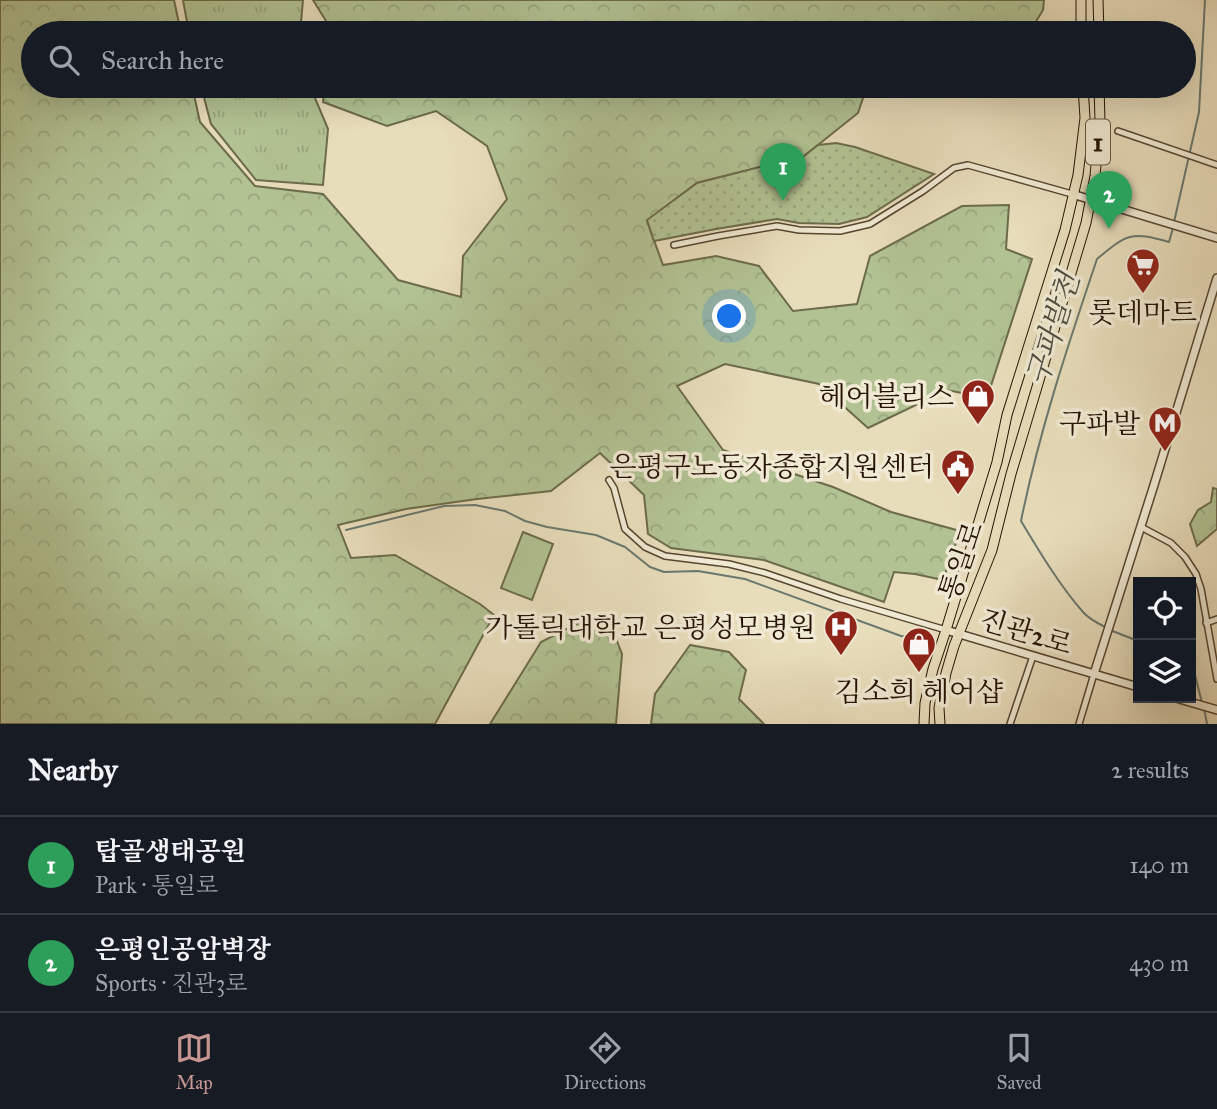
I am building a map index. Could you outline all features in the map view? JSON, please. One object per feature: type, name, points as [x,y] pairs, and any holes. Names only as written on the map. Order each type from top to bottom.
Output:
[{"type":"main road","points":[[1080,21],[1081,0]]},
{"type":"main road","points":[[1098,0],[1098,21]]},
{"type":"main road","name":"통일로","points":[[924,724],[925,702],[933,669],[998,462],[1007,415],[1065,230],[1078,175],[1085,118],[1084,98]]},
{"type":"main road","name":"통일로","points":[[940,724],[939,708],[946,673],[992,550],[1013,464],[1081,242],[1095,176],[1099,98]]},
{"type":"street","points":[[1118,131],[1217,165]]},
{"type":"street","points":[[674,245],[777,226],[799,230],[840,231],[870,224],[954,168],[968,165],[1217,237]]},
{"type":"street","name":"진관2로","points":[[1094,674],[1217,278]]},
{"type":"street","name":"통일로","points":[[609,480],[614,488],[625,529],[645,547],[665,556],[729,564],[765,573],[867,608],[946,630]]},
{"type":"street","points":[[1141,527],[1171,544],[1185,556],[1196,574],[1217,679]]},
{"type":"street","points":[[1206,624],[1217,619]]},
{"type":"street","name":"진관2로","points":[[946,630],[1133,686]]},
{"type":"street","points":[[1010,724],[1032,656]]},
{"type":"street","points":[[1079,724],[1094,674]]},
{"type":"street","points":[[1196,703],[1215,710]]},
{"type":"green space","points":[[0,0],[174,0],[178,21],[21,21],[21,98],[195,98],[200,122],[255,186],[323,194],[398,280],[461,297],[463,256],[507,199],[487,146],[436,111],[387,126],[323,102],[324,98],[863,98],[858,113],[804,156],[697,183],[647,221],[663,265],[716,256],[759,266],[793,311],[857,304],[870,256],[962,206],[1009,205],[1006,249],[1032,259],[987,398],[947,390],[868,428],[819,384],[725,364],[677,386],[723,450],[833,487],[891,512],[960,531],[943,580],[894,572],[884,602],[764,560],[671,548],[648,534],[644,495],[600,453],[551,491],[406,509],[338,525],[351,558],[395,555],[480,604],[494,615],[435,724],[0,724]]},
{"type":"green space","points":[[183,0],[303,0],[301,21],[187,21]]},
{"type":"green space","points":[[313,0],[1044,0],[1043,10],[1036,21],[326,21]]},
{"type":"green space","points":[[204,98],[315,98],[328,129],[323,185],[256,180],[211,124]]},
{"type":"green space","points":[[836,143],[934,174],[867,217],[839,224],[799,223],[777,219],[654,241],[647,220],[697,183],[804,156],[818,145]]},
{"type":"green space","points":[[1213,488],[1217,489],[1217,529],[1197,546],[1190,524],[1198,510],[1211,502]]},
{"type":"green space","points":[[523,532],[553,544],[532,600],[501,588]]},
{"type":"green space","points":[[578,623],[613,631],[622,654],[616,724],[490,724],[541,642]]},
{"type":"green space","points":[[690,645],[729,652],[746,670],[739,699],[764,724],[651,724],[655,694]]},
{"type":"waterway","name":"구파발천","points":[[1174,222],[1199,112],[1205,0]]},
{"type":"waterway","name":"구파발천","points":[[1105,627],[1088,617],[1074,602],[1021,521],[1045,422],[1097,259],[1130,237],[1146,236],[1169,242],[1173,228]]},
{"type":"waterway","points":[[346,530],[444,506],[475,505],[505,511],[525,521],[547,527],[596,535],[625,547],[650,567],[664,572],[698,571],[745,579],[901,636],[918,639]]},
{"type":"waterway","name":"구파발천","points":[[1110,630],[1135,640]]},
{"type":"waterway","name":"구파발천","points":[[1196,679],[1202,703]]},
{"type":"waterway","name":"구파발천","points":[[1204,708],[1207,724]]},
{"type":"place","name":"탑골생태공원","points":[[783,201]]},
{"type":"place","name":"은평인공암벽장","points":[[1109,229]]},
{"type":"place","name":"롯데마트","points":[[1143,295]]},
{"type":"place","name":"헤어블리스","points":[[978,426]]},
{"type":"place","name":"구파발","points":[[1165,453]]},
{"type":"place","name":"은평구노동자종합지원센터","points":[[958,496]]},
{"type":"place","name":"가톨릭대학교 은평성모병원","points":[[841,657]]},
{"type":"place","name":"김소희 헤어샵","points":[[919,674]]}]
